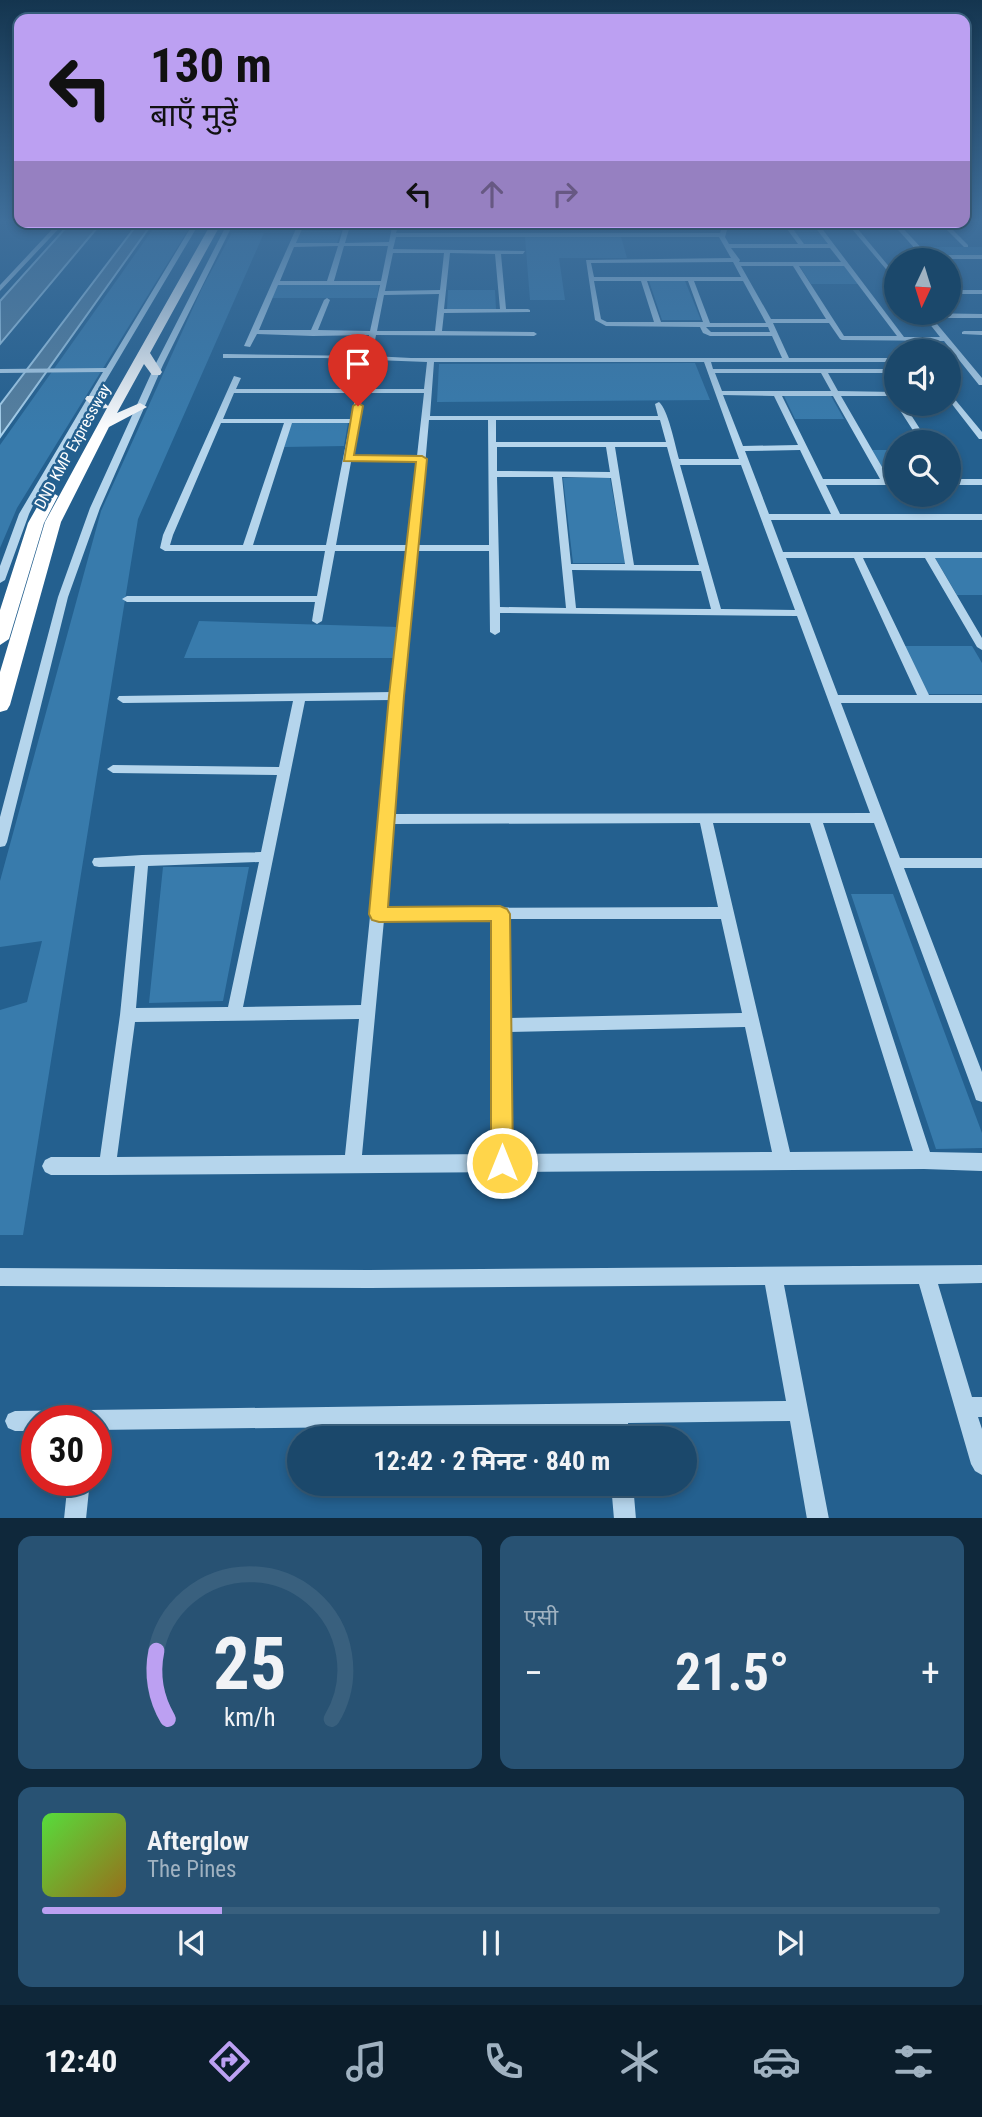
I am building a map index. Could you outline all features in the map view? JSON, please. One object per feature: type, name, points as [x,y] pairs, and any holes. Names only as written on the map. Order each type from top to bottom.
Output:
[{"type":"highway","name":"DND KMP Expressway","points":[[0,639],[36,523],[97,402],[166,291]]},
{"type":"highway","name":"DND KMP Expressway","points":[[0,705],[52,522],[180,291]]},
{"type":"highway","points":[[144,355],[156,372]]},
{"type":"highway","points":[[106,424],[140,408]]},
{"type":"street","points":[[0,580],[24,514],[97,402],[107,373],[156,291]]},
{"type":"street","points":[[0,842],[63,597],[95,508],[156,372],[197,291]]},
{"type":"street","points":[[248,346],[274,291]]},
{"type":"street","points":[[501,291],[503,311]]},
{"type":"street","points":[[593,291],[600,322],[704,324],[830,321]]},
{"type":"street","points":[[647,291],[658,324]]},
{"type":"street","points":[[694,291],[705,332],[775,334]]},
{"type":"street","points":[[753,291],[786,359]]},
{"type":"street","points":[[811,291],[844,339],[884,339]]},
{"type":"street","points":[[865,291],[902,339]]},
{"type":"street","points":[[368,359],[382,293],[444,292],[438,334]]},
{"type":"street","points":[[961,292],[982,292]]},
{"type":"street","points":[[313,334],[327,300]]},
{"type":"street","points":[[442,311],[528,311]]},
{"type":"street","points":[[961,316],[982,316]]},
{"type":"street","points":[[934,326],[945,339]]},
{"type":"street","points":[[255,332],[534,334]]},
{"type":"street","points":[[964,333],[982,334]]},
{"type":"street","points":[[371,345],[391,356],[411,360]]},
{"type":"street","points":[[226,356],[324,356],[411,360],[884,360]]},
{"type":"street","points":[[706,359],[982,1094]]},
{"type":"street","points":[[353,1164],[379,914],[396,696],[431,360]]},
{"type":"street","points":[[962,360],[982,383]]},
{"type":"street","points":[[0,370],[20,373],[107,373]]},
{"type":"street","points":[[710,371],[884,371]]},
{"type":"street","points":[[823,371],[884,471]]},
{"type":"street","points":[[0,376],[20,373]]},
{"type":"street","points":[[237,378],[164,547],[494,548]]},
{"type":"street","points":[[231,391],[428,391]]},
{"type":"street","points":[[317,621],[360,391]]},
{"type":"street","points":[[718,393],[884,395]]},
{"type":"street","points":[[778,393],[837,517]]},
{"type":"street","points":[[659,404],[717,612]]},
{"type":"street","points":[[961,410],[982,437]]},
{"type":"street","points":[[425,418],[664,418]]},
{"type":"street","points":[[492,418],[495,632]]},
{"type":"street","points":[[219,421],[355,421]]},
{"type":"street","points":[[247,548],[289,421]]},
{"type":"street","points":[[492,444],[670,446]]},
{"type":"street","points":[[610,445],[612,475],[630,568]]},
{"type":"street","points":[[739,449],[803,447]]},
{"type":"street","points":[[348,459],[422,459]]},
{"type":"street","points":[[675,462],[744,462]]},
{"type":"street","points":[[493,474],[612,475]]},
{"type":"street","points":[[557,474],[571,610]]},
{"type":"street","points":[[961,481],[982,482]]},
{"type":"street","points":[[820,482],[884,482]]},
{"type":"street","points":[[765,517],[980,520]]},
{"type":"street","points":[[779,555],[982,555]]},
{"type":"street","points":[[858,555],[925,699]]},
{"type":"street","points":[[928,555],[982,646]]},
{"type":"street","points":[[567,567],[705,568]]},
{"type":"street","points":[[127,599],[321,599]]},
{"type":"street","points":[[496,610],[801,613]]},
{"type":"street","points":[[123,699],[396,696]]},
{"type":"street","points":[[234,1014],[300,697]]},
{"type":"street","points":[[833,699],[982,699]]},
{"type":"street","points":[[113,769],[284,771]]},
{"type":"street","points":[[705,818],[783,1161]]},
{"type":"street","points":[[386,820],[878,818]]},
{"type":"street","points":[[815,819],[924,1160]]},
{"type":"street","points":[[99,862],[267,857]]},
{"type":"street","points":[[107,1166],[128,1015],[142,860]]},
{"type":"street","points":[[895,863],[982,863]]},
{"type":"street","points":[[379,914],[727,913]]},
{"type":"street","points":[[500,914],[502,1163]]},
{"type":"street","points":[[128,1015],[369,1012]]},
{"type":"street","points":[[501,1025],[751,1020]]},
{"type":"street","points":[[51,1166],[924,1160],[982,1162]]},
{"type":"street","points":[[0,1277],[773,1277],[982,1274]]},
{"type":"street","points":[[926,1276],[974,1407],[982,1464]]},
{"type":"street","points":[[773,1277],[818,1518]]},
{"type":"street","points":[[112,1420],[798,1411]]},
{"type":"street","points":[[617,1412],[618,1426]]},
{"type":"street","points":[[15,1420],[21,1420]]},
{"type":"street","points":[[75,1518],[77,1496]]},
{"type":"street","points":[[623,1496],[625,1518]]},
{"type":"shaded area","points":[[9,291],[44,291],[0,344],[0,301]]},
{"type":"shaded area","points":[[87,291],[104,291],[0,437],[0,405]]},
{"type":"shaded area","points":[[109,291],[151,291],[17,508],[0,548],[0,445]]},
{"type":"shaded area","points":[[201,291],[239,291],[138,519],[23,1235],[0,1235],[0,1010],[27,1002],[42,941],[0,947],[0,881],[101,511]]},
{"type":"shaded area","points":[[275,291],[378,291],[377,298],[272,298]]},
{"type":"shaded area","points":[[448,291],[495,291],[496,309],[447,309]]},
{"type":"shaded area","points":[[529,291],[564,291],[565,300],[530,300]]},
{"type":"shaded area","points":[[652,291],[689,291],[701,320],[662,320]]},
{"type":"shaded area","points":[[695,363],[710,400],[437,402],[439,364]]},
{"type":"shaded area","points":[[784,396],[831,396],[844,419],[795,419]]},
{"type":"shaded area","points":[[291,423],[348,423],[344,446],[284,447]]},
{"type":"shaded area","points":[[872,450],[884,450],[884,470]]},
{"type":"shaded area","points":[[563,478],[610,478],[625,563],[573,563]]},
{"type":"shaded area","points":[[934,556],[982,556],[982,595],[957,595]]},
{"type":"shaded area","points":[[199,621],[398,627],[395,658],[184,658]]},
{"type":"shaded area","points":[[904,646],[972,646],[982,663],[982,694],[928,694]]},
{"type":"shaded area","points":[[163,867],[249,867],[223,1001],[149,1003]]},
{"type":"shaded area","points":[[851,894],[893,894],[982,1133],[982,1148],[936,1149]]},
{"type":"route","points":[[358,406],[348,459],[422,459],[396,696],[379,914],[500,914],[502,1163]]}]
